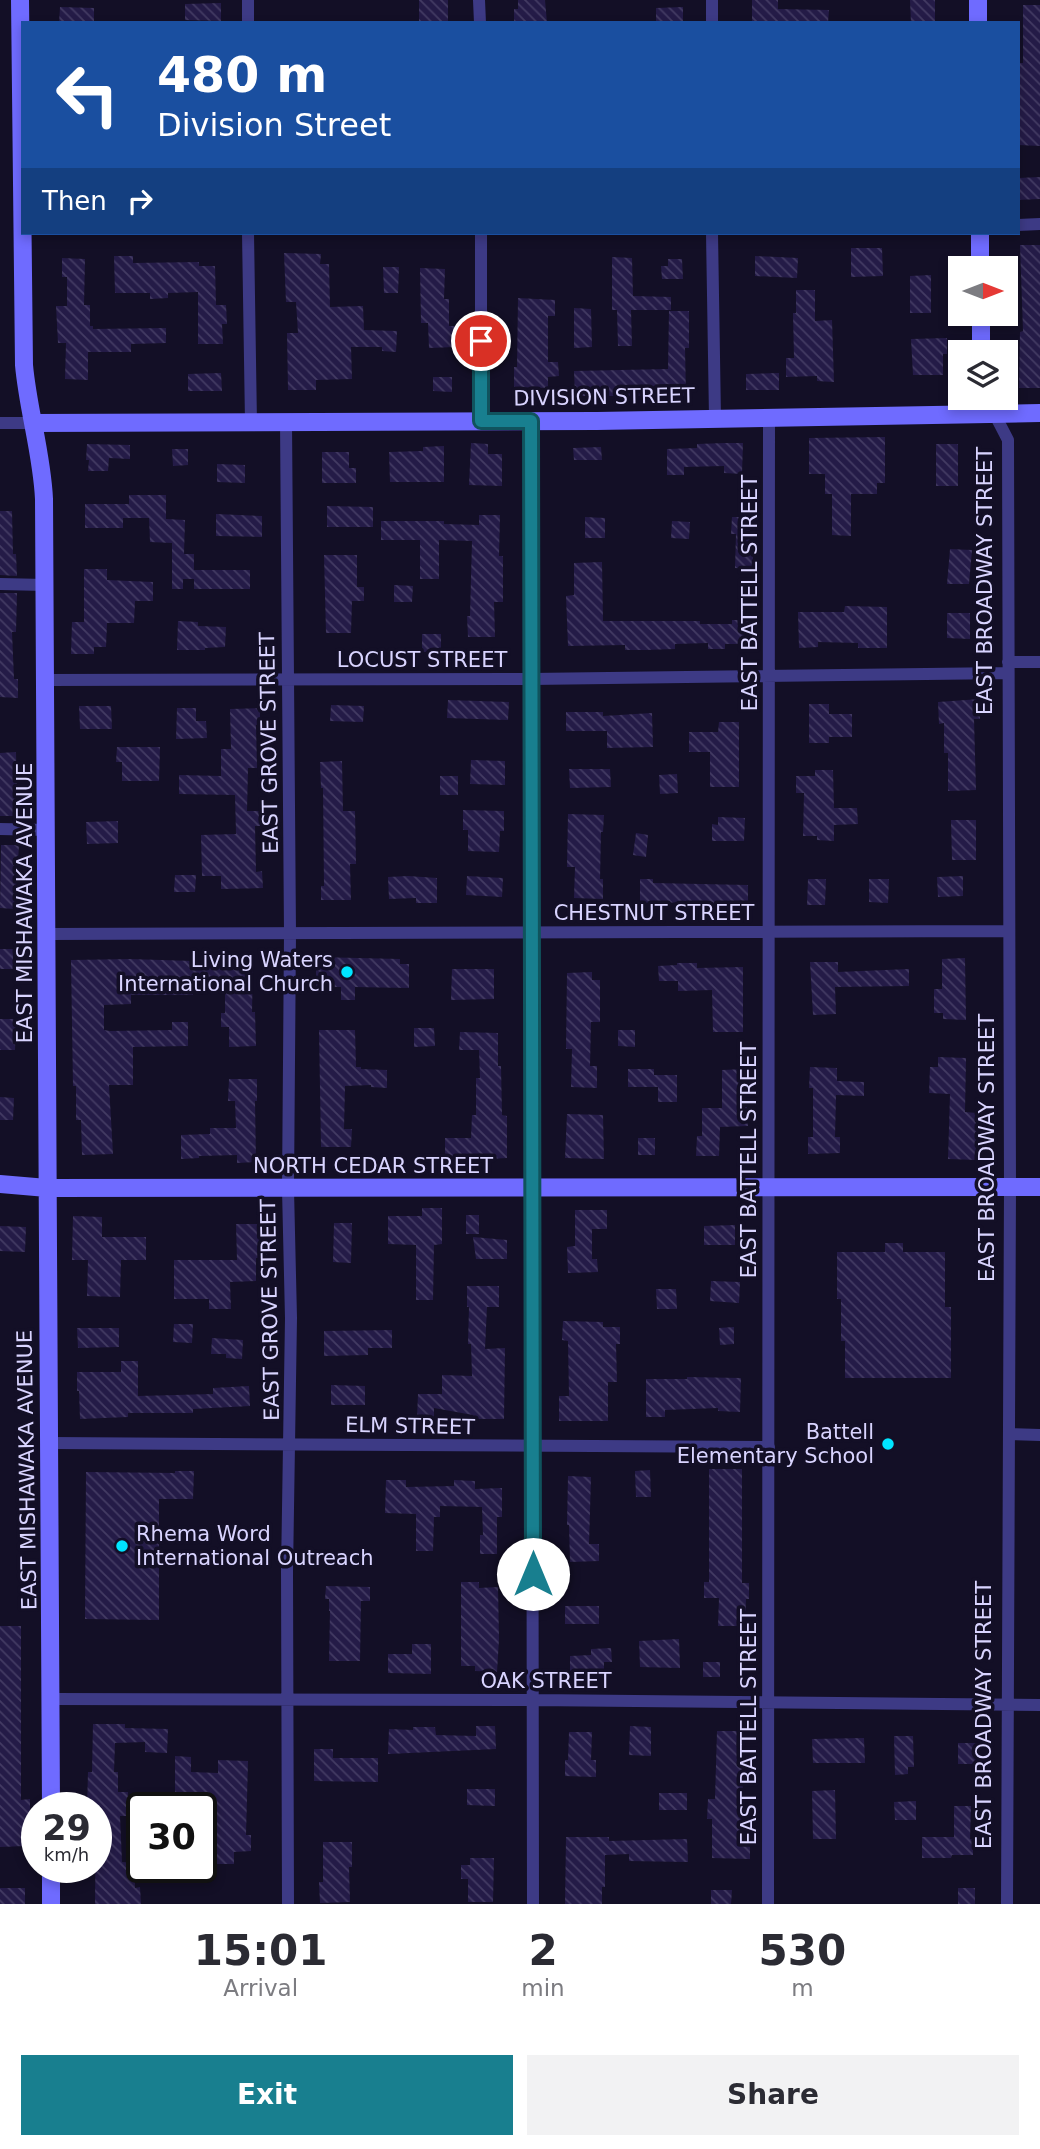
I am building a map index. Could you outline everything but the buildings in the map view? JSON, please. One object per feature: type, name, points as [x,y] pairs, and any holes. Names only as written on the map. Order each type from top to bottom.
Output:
[{"type":"street","name":"EAST MISHAWAKA AVENUE","points":[[20,0],[21,116]]},
{"type":"street","points":[[248,0],[248,21]]},
{"type":"street","points":[[480,0],[480,21]]},
{"type":"street","points":[[712,0],[712,21]]},
{"type":"street","points":[[978,0],[978,21]]},
{"type":"street","points":[[1020,225],[1040,225]]},
{"type":"street","name":"EAST MISHAWAKA AVENUE","points":[[22,235],[24,365],[43,476],[48,934],[51,1792]]},
{"type":"street","points":[[248,235],[251,423]]},
{"type":"street","points":[[481,235],[481,421]]},
{"type":"street","points":[[712,235],[715,418]]},
{"type":"street","points":[[980,235],[980,256]]},
{"type":"street","name":"DIVISION STREET","points":[[0,423],[715,418],[948,407]]},
{"type":"street","name":"DIVISION STREET","points":[[1018,409],[1040,413]]},
{"type":"street","name":"EAST BROADWAY STREET","points":[[993,410],[1008,440],[1010,1187],[1007,1904]]},
{"type":"street","name":"EAST BATTELL STREET","points":[[768,1904],[769,417]]},
{"type":"street","points":[[531,421],[533,1904]]},
{"type":"street","name":"EAST GROVE STREET","points":[[286,422],[290,933],[288,1189],[291,1318],[287,1572],[288,1904]]},
{"type":"street","points":[[0,584],[45,585]]},
{"type":"street","name":"LOCUST STREET","points":[[46,680],[768,677],[1008,668],[1040,662]]},
{"type":"street","points":[[0,829],[47,830]]},
{"type":"street","name":"CHESTNUT STREET","points":[[48,934],[1009,931]]},
{"type":"street","name":"NORTH CEDAR STREET","points":[[0,1184],[47,1188],[288,1189],[1040,1187]]},
{"type":"street","points":[[1009,1434],[1040,1435]]},
{"type":"street","name":"ELM STREET","points":[[50,1443],[769,1447]]},
{"type":"street","name":"OAK STREET","points":[[52,1699],[1040,1705]]},
{"type":"street","points":[[51,1883],[51,1904]]},
{"type":"place","name":"Living Waters International Church","points":[[347,972]]},
{"type":"place","name":"Battell Elementary School","points":[[888,1444]]},
{"type":"place","name":"Rhema Word International Outreach","points":[[122,1546]]},
{"type":"route","points":[[481,341],[481,421],[531,421],[533,1574]]}]
